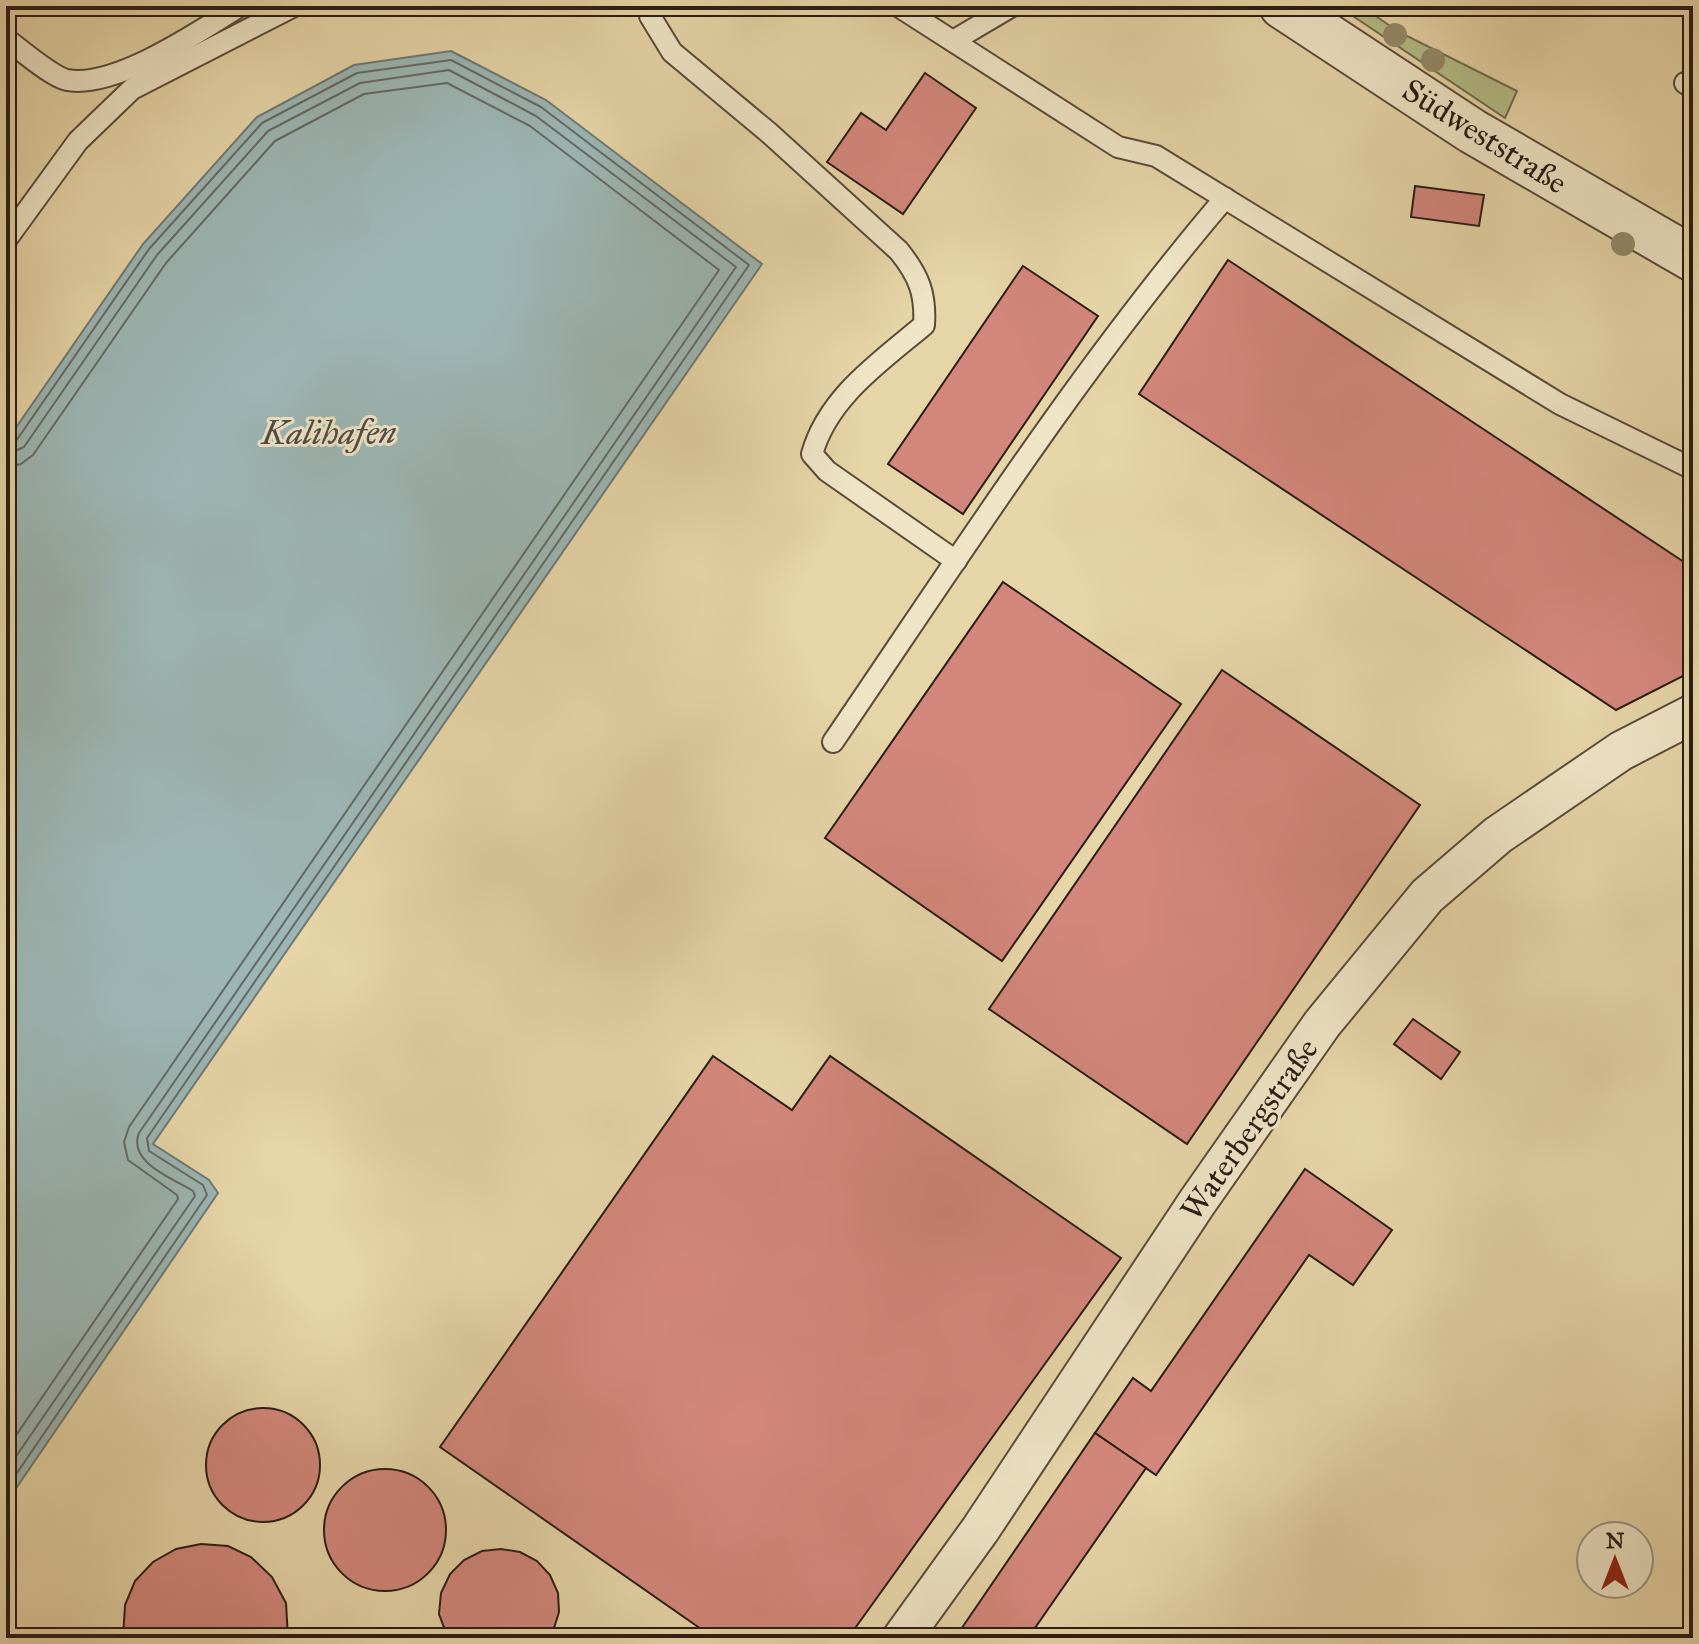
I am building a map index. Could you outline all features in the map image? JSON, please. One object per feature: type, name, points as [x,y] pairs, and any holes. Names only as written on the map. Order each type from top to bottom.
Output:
[{"type":"street","name":"Südweststraße","points":[[1282,6],[1472,131],[1693,259]]},
{"type":"street","name":"Waterbergstraße","points":[[902,1638],[980,1530],[1198,1201],[1322,1024],[1427,896],[1498,835],[1621,751],[1693,714]]},
{"type":"lane","points":[[6,39],[65,80],[100,78],[167,51],[240,6]]},
{"type":"lane","points":[[6,240],[78,141],[132,89],[294,6]]},
{"type":"lane","points":[[898,6],[1118,147],[1156,156],[1560,404],[1693,469]]},
{"type":"lane","points":[[953,41],[1012,6]]},
{"type":"lane","points":[[647,9],[672,52],[768,132],[899,251],[916,271],[926,297],[924,325],[857,381],[819,430],[812,454],[827,471],[956,561]]},
{"type":"lane","points":[[833,742],[956,561],[1154,281],[1225,198]]},
{"type":"green space","points":[[1338,6],[1361,6],[1399,32],[1517,91],[1505,118]]},
{"type":"water","name":"Kalihafen","points":[[451,51],[546,100],[762,264],[153,1144],[209,1180],[218,1193],[6,1503],[6,442],[143,244],[257,117],[354,65]]},
{"type":"building","points":[[925,73],[976,108],[903,214],[827,162],[861,113],[886,130]]},
{"type":"building","points":[[1415,186],[1484,195],[1479,226],[1411,217]]},
{"type":"building","points":[[1228,260],[1693,568],[1693,671],[1616,710],[1139,394]]},
{"type":"building","points":[[1023,266],[1098,316],[963,514],[888,464]]},
{"type":"building","points":[[1003,582],[1181,704],[1002,961],[825,838]]},
{"type":"building","points":[[1222,670],[1420,805],[1187,1144],[989,1009]]},
{"type":"building","points":[[1413,1019],[1460,1052],[1441,1079],[1394,1044]]},
{"type":"building","points":[[713,1056],[792,1110],[830,1056],[1121,1258],[848,1638],[714,1638],[440,1447]]},
{"type":"building","points":[[1305,1169],[1392,1230],[1353,1285],[1309,1255],[1156,1475],[1095,1433],[1133,1378],[1151,1391]]},
{"type":"building","points":[[263,1408],[285,1412],[304,1424],[316,1443],[320,1465],[316,1487],[304,1506],[285,1518],[263,1522],[241,1518],[222,1506],[210,1487],[206,1465],[210,1443],[222,1424],[241,1412]]},
{"type":"building","points":[[1095,1433],[1146,1468],[1028,1638],[955,1638]]},
{"type":"building","points":[[385,1469],[408,1474],[428,1487],[441,1507],[446,1530],[441,1553],[428,1573],[408,1586],[385,1591],[362,1586],[342,1573],[329,1553],[324,1530],[329,1507],[342,1487],[362,1474]]},
{"type":"building","points":[[201,1544],[228,1546],[251,1557],[272,1577],[286,1603],[288,1638],[123,1638],[125,1605],[135,1581],[153,1562],[176,1549]]},
{"type":"building","points":[[501,1549],[520,1552],[537,1561],[550,1575],[558,1593],[559,1612],[551,1638],[448,1638],[439,1614],[441,1593],[450,1574],[464,1560],[482,1551]]}]
